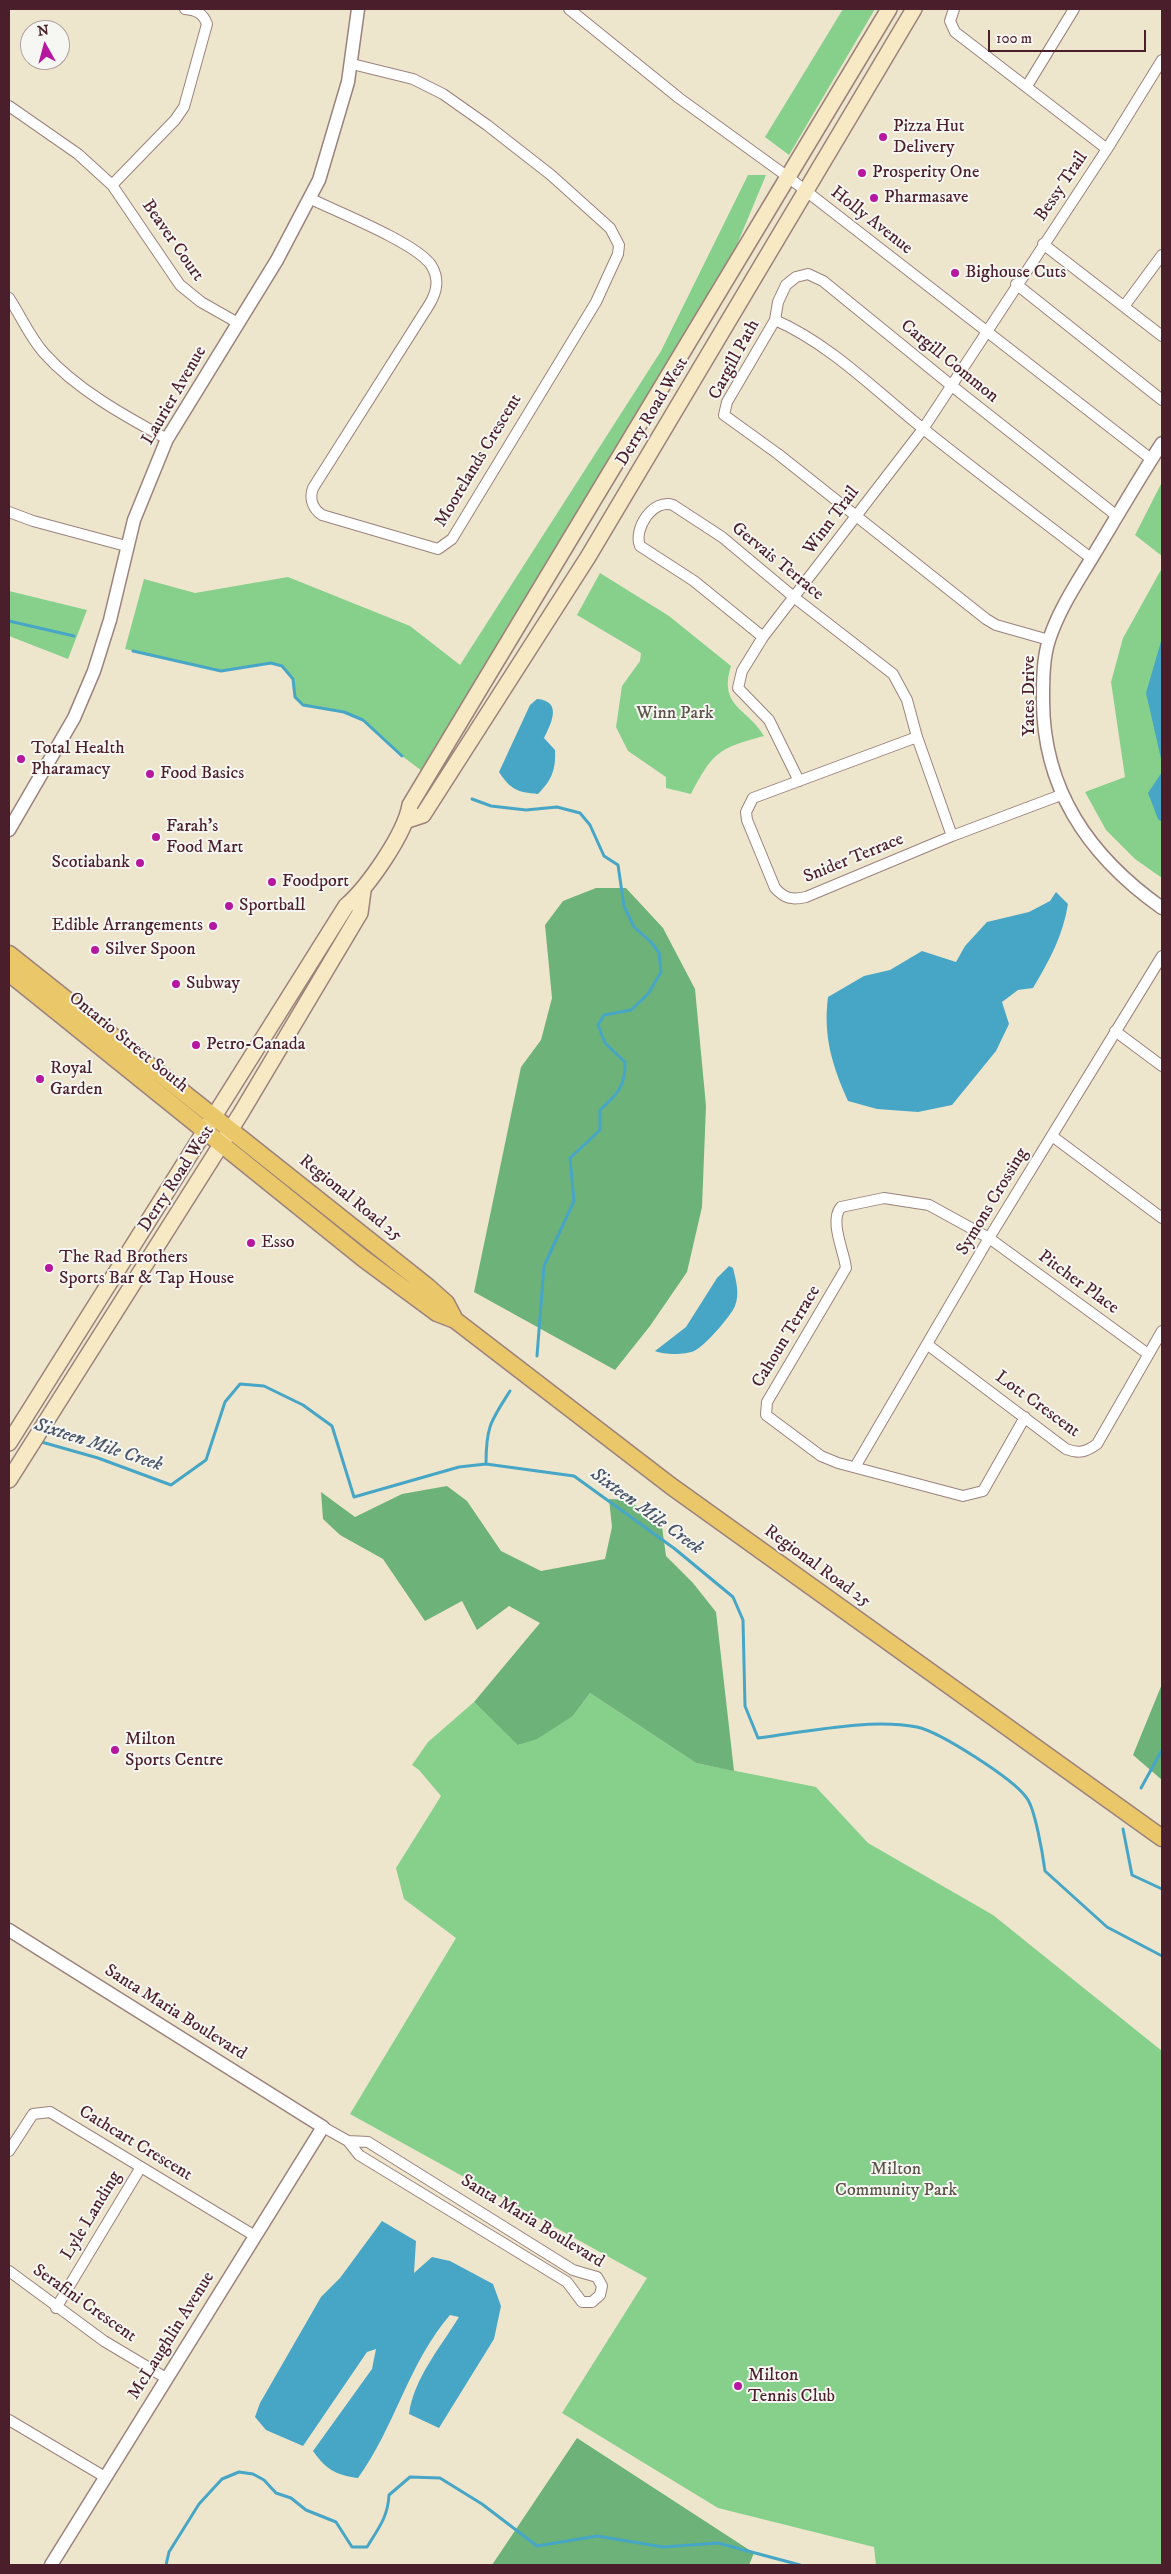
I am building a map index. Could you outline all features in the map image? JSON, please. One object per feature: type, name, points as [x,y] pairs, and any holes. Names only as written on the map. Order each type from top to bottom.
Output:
[{"type":"main road","name":"Derry Road West","points":[[9,1443],[346,906],[363,891],[408,820],[410,806],[889,9]]},
{"type":"main road","name":"Derry Road West","points":[[408,820],[423,815],[574,580],[914,9]]},
{"type":"main road","name":"Derry Road West","points":[[11,1477],[231,1130],[360,913],[363,891]]},
{"type":"main road","name":"Ontario Street South","points":[[9,954],[214,1116]]},
{"type":"main road","name":"Ontario Street South","points":[[9,973],[103,1047],[221,1145]]},
{"type":"main road","name":"Regional Road 25","points":[[214,1116],[428,1287],[446,1303],[455,1320]]},
{"type":"main road","name":"Regional Road 25","points":[[221,1145],[371,1264],[437,1312],[455,1320],[678,1492],[1162,1838]]},
{"type":"street","points":[[112,185],[175,120],[184,107],[207,24],[202,14],[195,10],[185,9]]},
{"type":"street","name":"Laurier Avenue","points":[[9,830],[74,718],[96,664],[110,620],[126,546],[134,520],[167,439],[311,199],[334,136],[352,64],[358,9]]},
{"type":"street","name":"Holly Avenue","points":[[569,9],[680,98],[807,191],[1151,459]]},
{"type":"street","points":[[954,9],[950,21],[955,32],[1107,149]]},
{"type":"street","points":[[1027,86],[1074,9]]},
{"type":"street","name":"Bessy Trail","points":[[986,330],[1107,149],[1162,60]]},
{"type":"street","name":"Moorelands Crescent","points":[[311,199],[370,226],[424,257],[434,270],[437,285],[429,305],[313,488],[311,494],[313,504],[322,515],[438,549],[452,539],[596,302],[618,254],[619,245],[610,228],[552,175],[443,94],[413,79],[352,64]]},
{"type":"street","name":"Beaver Court","points":[[9,106],[78,154],[112,185],[180,285],[201,302],[238,323]]},
{"type":"street","points":[[1043,244],[1125,305],[1162,336]]},
{"type":"street","points":[[1125,305],[1162,255]]},
{"type":"street","name":"Cargill Common","points":[[775,320],[778,302],[786,285],[796,277],[808,274],[823,281],[952,386],[1118,516]]},
{"type":"street","points":[[1016,284],[1162,400]]},
{"type":"street","points":[[9,298],[27,330],[43,352],[60,369],[100,398],[167,439]]},
{"type":"street","name":"Cargill Path","points":[[1049,640],[991,622],[855,517],[778,454],[724,415],[727,402],[775,320],[794,328],[837,358],[922,428],[1092,559]]},
{"type":"street","name":"Winn Trail","points":[[799,780],[769,720],[743,696],[738,688],[742,671],[763,637],[795,598],[922,428],[952,386],[986,330]]},
{"type":"street","name":"Yates Drive","points":[[1162,443],[1092,559],[1076,582],[1049,640],[1043,691],[1043,726],[1050,759],[1061,795],[1082,830],[1097,850],[1117,872],[1162,908]]},
{"type":"street","name":"Gervais Terrace","points":[[763,637],[694,581],[640,546],[637,539],[638,532],[655,507],[666,503],[673,505],[714,531],[795,598],[893,674],[908,700],[917,736],[952,836]]},
{"type":"street","points":[[9,512],[33,521],[126,546]]},
{"type":"street","name":"Snider Terrace","points":[[917,736],[753,798],[746,812],[747,820],[775,888],[781,895],[789,899],[806,896],[952,836],[1061,795]]},
{"type":"street","name":"Symons Crossing","points":[[854,1467],[989,1238],[1162,956]]},
{"type":"street","points":[[1115,1031],[1162,1066]]},
{"type":"street","points":[[1052,1136],[1162,1218]]},
{"type":"street","name":"Cahoun Terrace","points":[[989,1238],[929,1205],[884,1198],[849,1203],[841,1207],[836,1212],[836,1220],[846,1268],[767,1402],[765,1413],[773,1422],[821,1456],[952,1495],[963,1496],[978,1494],[983,1491],[1026,1417]]},
{"type":"street","name":"Pitcher Place","points":[[989,1238],[1148,1354]]},
{"type":"street","name":"Lott Crescent","points":[[928,1344],[1066,1449],[1074,1452],[1089,1450],[1097,1444],[1162,1330]]},
{"type":"street","name":"Santa Maria Boulevard","points":[[9,1930],[348,2141],[359,2155],[567,2282],[582,2302],[592,2302],[600,2295],[602,2286],[597,2277],[573,2270],[368,2142],[348,2141]]},
{"type":"street","name":"Cathcart Crescent","points":[[9,2151],[33,2114],[50,2112],[256,2236]]},
{"type":"street","name":"McLaughlin Avenue","points":[[51,2565],[324,2127]]},
{"type":"street","name":"Lyle Landing","points":[[56,2308],[141,2167]]},
{"type":"street","name":"Serafini Crescent","points":[[9,2272],[56,2308],[104,2341],[166,2378]]},
{"type":"street","points":[[9,2420],[105,2477]]},
{"type":"green space","points":[[843,9],[875,9],[789,155],[765,137]]},
{"type":"green space","points":[[748,175],[766,175],[696,343],[430,777],[402,756],[363,720],[344,712],[303,705],[295,697],[293,679],[282,666],[271,663],[221,671],[125,649],[144,579],[195,593],[288,577],[410,626],[460,665],[661,351]]},
{"type":"green space","points":[[1162,482],[1162,556],[1135,535]]},
{"type":"green space","points":[[1162,568],[1162,878],[1135,859],[1106,830],[1085,792],[1125,777],[1111,682],[1123,638]]},
{"type":"green space","name":"Winn Park","points":[[600,573],[669,616],[731,666],[728,690],[732,699],[764,736],[737,744],[719,754],[705,769],[691,794],[666,788],[666,777],[628,751],[616,727],[622,686],[640,661],[641,653],[577,615]]},
{"type":"green space","points":[[9,591],[87,610],[68,659],[9,636]]},
{"type":"green space","points":[[596,888],[626,888],[663,928],[695,989],[706,1106],[702,1207],[687,1272],[650,1326],[615,1370],[474,1292],[521,1067],[541,1040],[552,998],[545,925],[563,901]]},
{"type":"green space","points":[[447,1486],[467,1501],[501,1551],[541,1571],[605,1559],[612,1527],[609,1499],[629,1500],[662,1527],[666,1556],[693,1583],[716,1612],[734,1771],[696,1763],[590,1693],[573,1716],[537,1739],[518,1745],[474,1702],[540,1623],[509,1606],[477,1630],[462,1601],[425,1621],[383,1559],[340,1535],[323,1519],[321,1492],[355,1517],[402,1494]]},
{"type":"green space","points":[[1162,1684],[1162,1780],[1133,1755]]},
{"type":"green space","name":"Milton Community Park","points":[[590,1693],[696,1763],[816,1787],[868,1843],[993,1915],[1162,2051],[1162,2565],[876,2565],[874,2547],[718,2508],[562,2413],[647,2278],[350,2114],[456,1938],[404,1899],[396,1868],[441,1796],[419,1770],[412,1765],[428,1742],[474,1702],[519,1745],[573,1716]]},
{"type":"green space","points":[[577,2438],[754,2553],[749,2565],[492,2565]]},
{"type":"water","points":[[1162,638],[1162,763],[1146,693]]},
{"type":"water","points":[[537,699],[550,704],[552,709],[552,720],[544,738],[555,750],[554,769],[547,784],[538,794],[515,789],[507,783],[499,772],[530,705]]},
{"type":"water","points":[[1162,772],[1162,822],[1158,819],[1148,793]]},
{"type":"water","points":[[1056,892],[1068,904],[1063,927],[1050,958],[1033,988],[1018,990],[1002,1002],[1009,1024],[996,1051],[952,1105],[918,1112],[877,1109],[848,1101],[837,1075],[830,1050],[827,1025],[828,997],[864,976],[890,970],[922,951],[956,962],[965,946],[987,922],[1029,912],[1050,901]]},
{"type":"water","points":[[729,1266],[733,1268],[735,1278],[736,1301],[732,1311],[717,1331],[694,1351],[669,1354],[655,1351],[686,1327],[717,1278]]},
{"type":"water","points":[[382,2221],[416,2241],[414,2273],[432,2257],[450,2261],[493,2284],[501,2306],[494,2339],[439,2428],[409,2414],[416,2388],[422,2376],[459,2317],[450,2315],[424,2353],[382,2438],[358,2478],[337,2473],[327,2467],[313,2451],[372,2369],[376,2349],[367,2352],[303,2446],[266,2430],[255,2417],[260,2403],[321,2297],[340,2278]]},
{"type":"waterway","points":[[9,621],[74,636]]},
{"type":"waterway","points":[[133,651],[221,671],[271,663],[282,666],[293,679],[295,697],[303,705],[344,712],[363,720],[402,756]]},
{"type":"waterway","points":[[472,799],[491,806],[526,810],[557,807],[580,813],[590,825],[604,856],[618,865],[624,906],[634,927],[651,942],[659,953],[661,972],[648,994],[631,1010],[604,1015],[598,1025],[605,1043],[625,1062],[624,1077],[616,1094],[600,1110],[600,1130],[570,1158],[574,1201],[544,1266],[537,1356]]},
{"type":"waterway","name":"Sixteen Mile Creek","points":[[38,1441],[98,1458],[171,1485],[206,1460],[225,1402],[240,1384],[264,1386],[303,1405],[332,1426],[354,1497],[459,1467],[486,1464],[574,1476],[675,1549],[733,1597],[743,1620],[745,1706],[758,1738],[838,1727],[879,1724],[917,1727],[942,1737],[991,1768],[1026,1797],[1035,1821],[1045,1871],[1107,1927],[1162,1956]]},
{"type":"waterway","points":[[486,1464],[487,1441],[491,1424],[510,1391]]},
{"type":"waterway","points":[[1141,1788],[1162,1750]]},
{"type":"waterway","points":[[1123,1829],[1132,1875],[1162,1889]]},
{"type":"waterway","points":[[166,2565],[169,2552],[199,2504],[222,2479],[239,2472],[253,2474],[264,2480],[276,2493],[291,2498],[306,2510],[336,2522],[352,2547],[367,2547],[379,2528],[387,2510],[389,2495],[410,2477],[440,2478],[482,2504],[537,2546],[597,2536],[663,2547],[718,2543],[800,2565]]},
{"type":"place","name":"Pizza Hut Delivery","points":[[883,137]]},
{"type":"place","name":"Prosperity One","points":[[862,173]]},
{"type":"place","name":"Pharmasave","points":[[874,198]]},
{"type":"place","name":"Bighouse Cuts","points":[[955,273]]},
{"type":"place","name":"Total Health Pharamacy","points":[[21,759]]},
{"type":"place","name":"Food Basics","points":[[150,774]]},
{"type":"place","name":"Farah's Food Mart","points":[[156,837]]},
{"type":"place","name":"Scotiabank","points":[[140,863]]},
{"type":"place","name":"Foodport","points":[[272,882]]},
{"type":"place","name":"Sportball","points":[[229,906]]},
{"type":"place","name":"Edible Arrangements","points":[[213,926]]},
{"type":"place","name":"Silver Spoon","points":[[95,950]]},
{"type":"place","name":"Subway","points":[[176,984]]},
{"type":"place","name":"Petro-Canada","points":[[196,1045]]},
{"type":"place","name":"Royal Garden","points":[[40,1079]]},
{"type":"place","name":"Esso","points":[[251,1243]]},
{"type":"place","name":"The Rad Brothers Sports Bar & Tap House","points":[[49,1268]]},
{"type":"place","name":"Milton Sports Centre","points":[[115,1750]]},
{"type":"place","name":"Milton Tennis Club","points":[[738,2386]]}]
